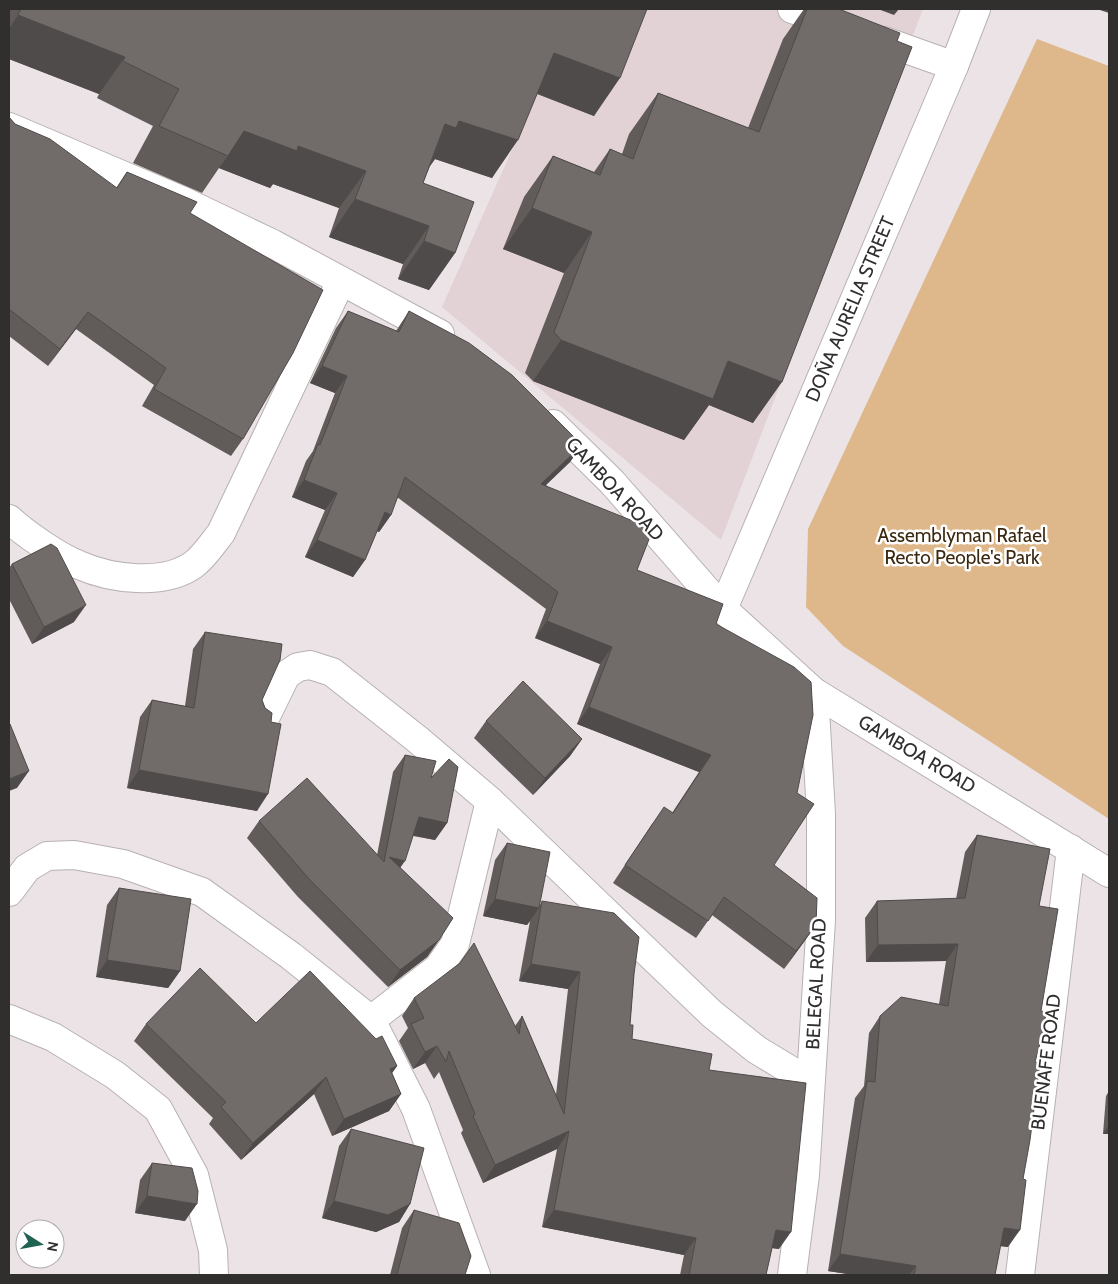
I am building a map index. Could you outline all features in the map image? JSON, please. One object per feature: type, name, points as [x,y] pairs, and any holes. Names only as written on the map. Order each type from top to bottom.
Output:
[{"type":"street","points":[[792,9],[954,66]]},
{"type":"street","name":"DOÑA AURELIA STREET","points":[[723,609],[954,66],[976,9]]},
{"type":"street","points":[[9,126],[183,201],[273,244],[465,347]]},
{"type":"street","points":[[9,519],[19,528],[78,565],[116,576],[165,577],[193,565],[221,533],[341,281]]},
{"type":"street","name":"GAMBOA ROAD","points":[[537,407],[612,482],[723,609],[814,692],[1109,874]]},
{"type":"street","points":[[266,716],[286,675],[298,667],[310,665],[332,672],[417,739],[490,802],[712,1014],[757,1050],[810,1082]]},
{"type":"street","name":"BELEGAL ROAD","points":[[792,1275],[805,1176],[821,920],[821,814],[814,692]]},
{"type":"street","points":[[371,1020],[438,968],[455,944],[490,802]]},
{"type":"street","name":"BUENAFE ROAD","points":[[1020,1275],[1071,849]]},
{"type":"street","points":[[9,892],[26,868],[47,856],[74,855],[123,864],[202,892],[291,956],[371,1020],[416,1109],[476,1275]]},
{"type":"street","points":[[9,1019],[61,1042],[115,1075],[158,1109],[194,1175],[212,1250],[214,1275]]},
{"type":"shaded area","points":[[241,9],[923,9],[721,540],[442,307],[527,116]]},
{"type":"green space","name":"Assemblyman Rafael Recto People's Park","points":[[1037,39],[1109,66],[1109,819],[843,646],[806,607],[808,529]]},
{"type":"building","points":[[21,9],[647,9],[620,78],[554,53],[518,140],[459,121],[456,128],[445,124],[423,183],[474,202],[455,253],[424,241],[429,226],[355,199],[366,171],[298,146],[297,151],[244,131],[228,156],[159,126],[179,89],[123,61],[125,57],[18,15]]},
{"type":"building","points":[[807,9],[839,9],[900,33],[897,41],[912,47],[782,382],[728,361],[713,399],[561,340],[554,332],[592,232],[532,208],[553,156],[600,175],[610,149],[633,159],[658,93],[759,132]]},
{"type":"building","points":[[9,117],[15,124],[50,139],[117,188],[127,172],[197,202],[190,213],[323,290],[293,353],[243,439],[154,389],[166,368],[88,312],[60,349],[9,309]]},
{"type":"building","points":[[348,311],[399,332],[409,311],[469,343],[512,375],[582,445],[541,484],[653,529],[637,570],[723,604],[716,624],[794,667],[811,682],[813,715],[797,793],[814,804],[774,865],[817,898],[816,925],[796,951],[724,897],[708,921],[625,865],[664,807],[673,813],[711,755],[589,707],[612,647],[547,621],[558,592],[405,477],[391,515],[385,512],[365,560],[317,540],[337,493],[304,480],[347,376],[322,366]]},
{"type":"building","points":[[51,544],[57,548],[86,605],[44,627],[12,564]]},
{"type":"building","points":[[205,632],[282,644],[280,660],[262,700],[265,708],[272,713],[271,722],[281,724],[268,794],[139,770],[152,700],[194,708]]},
{"type":"building","points":[[523,681],[582,739],[545,778],[486,721]]},
{"type":"building","points":[[9,725],[29,771],[9,779]]},
{"type":"building","points":[[405,755],[436,761],[431,778],[449,759],[458,767],[447,823],[419,817],[405,861],[389,857],[453,918],[439,940],[400,970],[310,880],[259,821],[307,778],[384,862]]},
{"type":"building","points":[[977,835],[1050,849],[1039,906],[1058,909],[1041,1011],[1046,1012],[1044,1029],[1035,1062],[1040,1063],[1023,1179],[1026,1180],[1020,1230],[1004,1228],[995,1275],[914,1275],[916,1266],[840,1254],[867,1081],[875,1082],[880,1016],[901,997],[948,1006],[958,944],[878,945],[877,901],[965,898]]},
{"type":"building","points":[[507,843],[550,852],[539,908],[495,899]]},
{"type":"building","points":[[119,888],[191,899],[180,971],[107,960]]},
{"type":"building","points":[[542,901],[614,913],[639,937],[630,1025],[633,1025],[632,1039],[712,1054],[709,1070],[806,1083],[791,1232],[776,1230],[766,1275],[689,1275],[696,1238],[554,1210],[569,1131],[495,1165],[473,1116],[475,1114],[449,1051],[446,1062],[437,1046],[425,1052],[411,1024],[424,1018],[414,998],[460,963],[474,943],[519,1034],[522,1016],[564,1114],[580,972],[531,964]]},
{"type":"building","points":[[200,968],[256,1023],[310,971],[376,1039],[382,1036],[397,1066],[390,1069],[401,1094],[344,1119],[326,1077],[253,1143],[221,1107],[226,1102],[146,1024]]},
{"type":"building","points":[[351,1129],[424,1148],[410,1204],[388,1215],[334,1201]]},
{"type":"building","points":[[152,1163],[192,1168],[198,1191],[197,1204],[147,1196]]},
{"type":"building","points":[[414,1210],[459,1223],[471,1256],[465,1275],[397,1275]]}]
